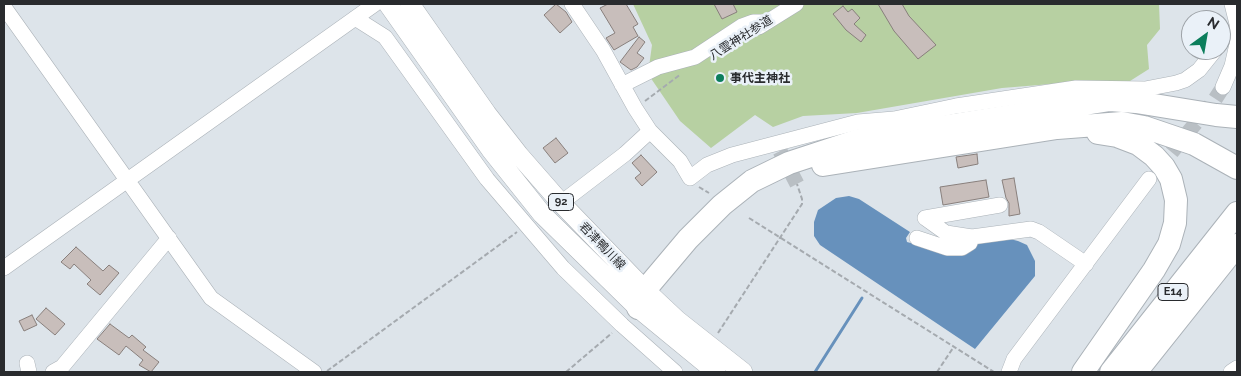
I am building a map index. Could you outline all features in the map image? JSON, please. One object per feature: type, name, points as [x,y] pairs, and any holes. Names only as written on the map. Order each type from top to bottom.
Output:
[{"type":"highway","points":[[646,299],[688,239],[722,206],[752,181],[788,163],[859,140],[1110,100],[1136,102],[1216,115],[1237,116]]},
{"type":"highway","points":[[1069,106],[1131,115],[1173,125],[1204,137],[1237,155]]},
{"type":"highway","points":[[646,299],[724,219],[765,188],[788,176],[842,160],[959,145],[1057,128],[1098,123],[1122,123],[1144,127],[1194,144],[1237,168]]},
{"type":"highway","points":[[1057,128],[1117,136],[1138,144],[1154,156],[1164,167],[1171,179],[1176,200],[1176,223],[1169,244],[1154,270],[1083,372]]},
{"type":"highway","name":"E14","points":[[1111,372],[1237,213]]},
{"type":"highway","name":"E14","points":[[1137,371],[1237,245]]},
{"type":"highway","points":[[1137,371],[1237,258]]},
{"type":"main road","name":"君津鴨川線","points":[[388,4],[491,150],[537,207],[646,299],[742,372]]},
{"type":"main road","name":"君津鴨川線","points":[[410,4],[487,114],[519,155],[646,299],[716,372]]},
{"type":"street","points":[[4,268],[375,4]]},
{"type":"street","points":[[572,4],[603,50],[650,131],[680,161],[690,178],[707,165],[732,155],[779,147],[858,122],[894,119],[956,106],[1060,90],[1108,87],[1145,89],[1164,86],[1185,80],[1199,70],[1207,60]]},
{"type":"street","name":"八雲神社参道","points":[[685,71],[796,4]]},
{"type":"street","points":[[1223,87],[1232,66],[1237,44],[1237,24],[1232,4]]},
{"type":"street","points":[[4,7],[211,298],[314,372]]},
{"type":"street","points":[[355,18],[385,37],[486,179],[563,268],[622,325],[675,372]]},
{"type":"street","points":[[622,84],[658,67],[696,57],[742,26],[753,22],[767,22]]},
{"type":"street","points":[[561,203],[625,154],[650,131]]},
{"type":"street","points":[[1009,372],[1014,359],[1149,178]]},
{"type":"street","points":[[1000,205],[925,218],[946,233],[972,237],[1031,229],[1039,232],[1086,264]]},
{"type":"street","points":[[917,238],[947,248],[962,248],[970,243],[972,237]]},
{"type":"street","points":[[53,372],[62,367],[169,238]]},
{"type":"street","points":[[1231,372],[1237,368]]},
{"type":"path","points":[[635,108],[685,71]]},
{"type":"path","points":[[710,346],[802,204],[796,184]]},
{"type":"path","points":[[749,218],[952,348],[994,372]]},
{"type":"path","points":[[325,372],[526,225]]},
{"type":"path","points":[[566,372],[622,325]]},
{"type":"path","points":[[937,372],[952,348]]},
{"type":"green space","points":[[633,4],[1159,4],[1160,29],[1147,45],[1149,69],[1130,81],[1076,82],[1002,88],[857,113],[803,116],[773,127],[755,115],[711,148],[680,121],[648,74],[652,45]]},
{"type":"water","points":[[849,196],[859,199],[910,232],[906,238],[907,242],[943,252],[1006,238],[1018,241],[1027,245],[1035,261],[1035,276],[975,349],[820,245],[814,236],[814,222],[818,210],[836,198]]},
{"type":"building","points":[[556,4],[566,12],[572,22],[560,33],[544,15]]},
{"type":"building","points":[[608,4],[626,4],[638,24],[633,27],[638,36],[614,50],[606,38],[615,33],[600,8]]},
{"type":"building","points":[[714,4],[733,4],[737,12],[722,19]]},
{"type":"building","points":[[878,4],[902,4],[909,16],[936,45],[918,59],[894,31]]},
{"type":"building","points":[[843,6],[848,12],[852,9],[860,18],[854,24],[866,35],[861,42],[846,30],[833,14]]},
{"type":"building","points":[[639,37],[645,42],[637,53],[644,58],[637,67],[631,70],[620,62]]},
{"type":"building","points":[[556,138],[568,153],[555,163],[543,148]]},
{"type":"building","points":[[977,154],[978,164],[958,168],[956,157]]},
{"type":"building","points":[[641,155],[657,172],[642,186],[635,178],[641,173],[632,163]]},
{"type":"building","points":[[1014,178],[1020,214],[1009,216],[1009,203],[1002,180]]},
{"type":"building","points":[[986,180],[989,197],[943,205],[940,187]]},
{"type":"building","points":[[76,247],[103,271],[109,265],[119,273],[100,295],[87,284],[91,280],[74,264],[70,269],[61,262]]},
{"type":"building","points":[[46,308],[65,324],[55,335],[36,319]]},
{"type":"building","points":[[32,315],[37,325],[24,331],[19,321]]},
{"type":"building","points":[[110,324],[129,338],[132,335],[146,347],[143,350],[159,362],[151,372],[139,365],[143,360],[126,346],[119,355],[97,339]]},
{"type":"waterway","points":[[815,372],[862,298]]},
{"type":"tunnel","points":[[1157,170],[1214,101],[1223,87]]},
{"type":"tunnel","points":[[780,151],[797,184]]},
{"type":"place","name":"事代主神社","points":[[720,78]]}]
